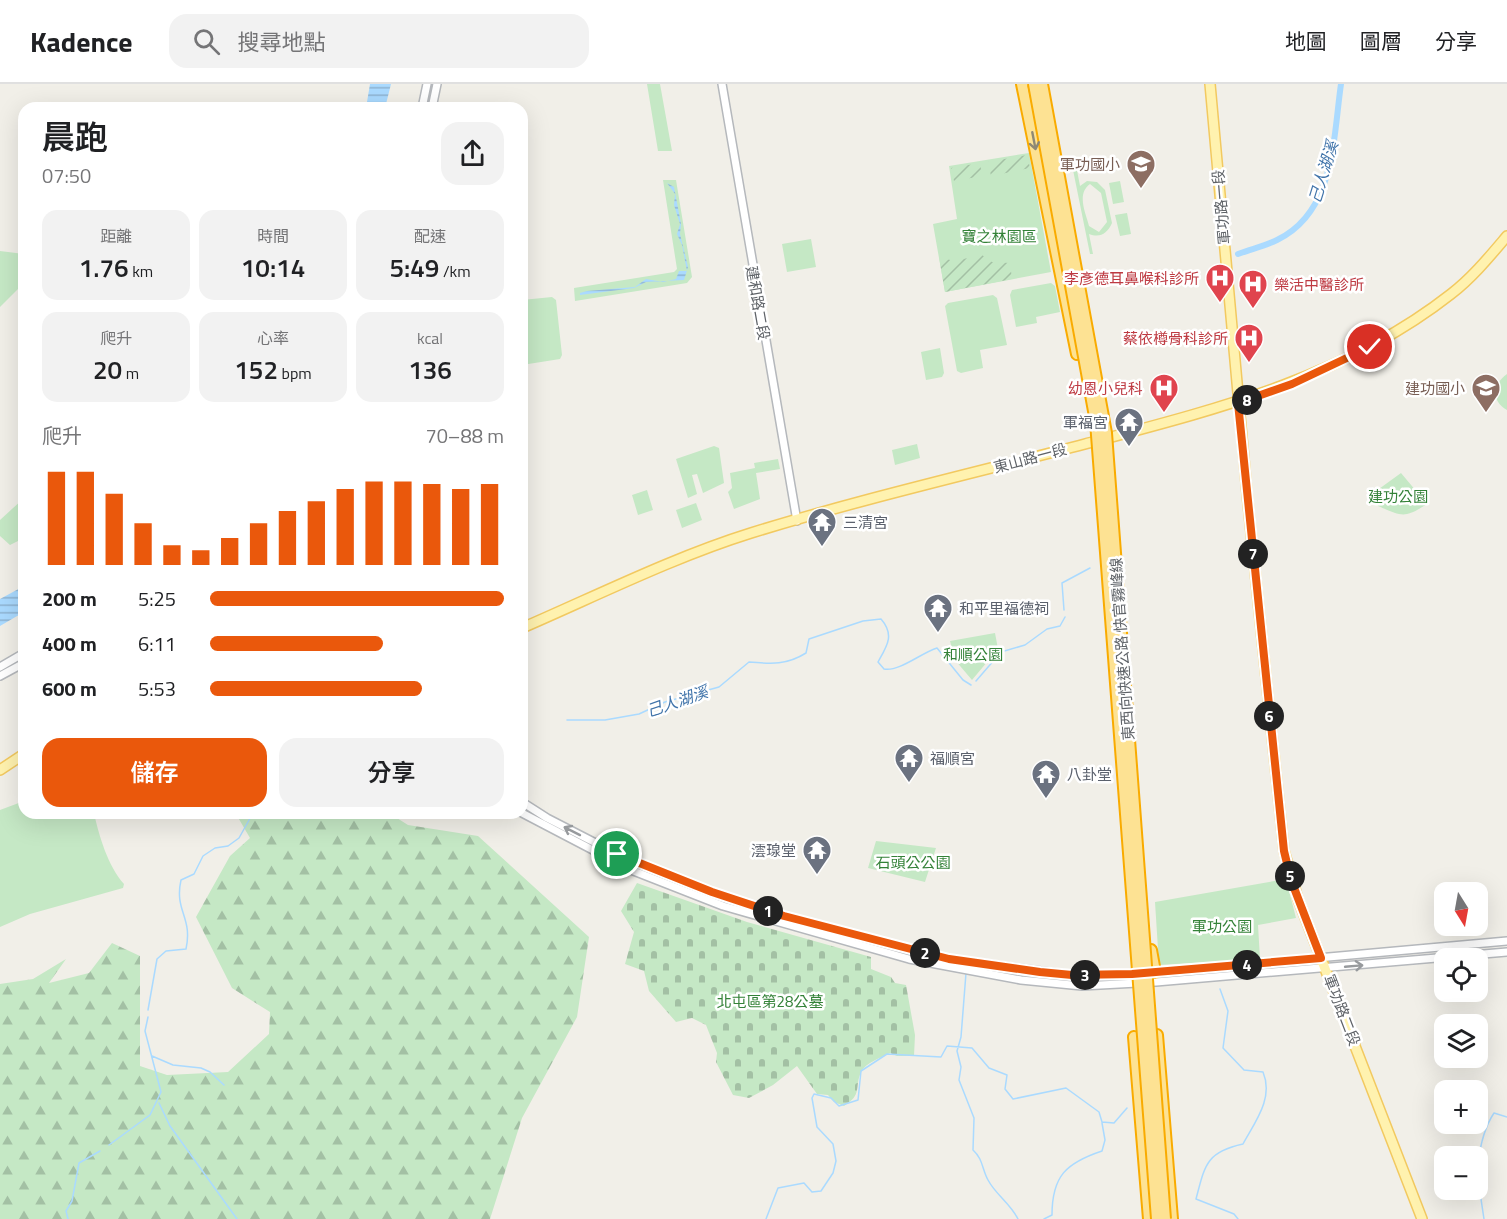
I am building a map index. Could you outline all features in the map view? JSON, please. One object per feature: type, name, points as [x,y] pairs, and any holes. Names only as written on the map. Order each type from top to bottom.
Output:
[{"type":"highway","points":[[1022,84],[1077,354]]},
{"type":"highway","name":"東西向快速公路 快官霧峰線","points":[[1034,84],[1096,422],[1157,1219]]},
{"type":"highway","name":"東西向快速公路 快官霧峰線","points":[[1042,84],[1106,433],[1165,1219]]},
{"type":"highway","points":[[1106,433],[1119,515],[1151,950],[1155,972]]},
{"type":"highway","points":[[1157,1035],[1172,1219]]},
{"type":"highway","points":[[1134,1037],[1149,1219]]},
{"type":"main road","name":"軍功路一段","points":[[1210,84],[1238,403]]},
{"type":"main road","name":"東山路一段","points":[[528,626],[738,538],[1238,403],[1292,384],[1384,340],[1453,293],[1507,236]]},
{"type":"main road","name":"軍功路二段","points":[[1238,403],[1284,851],[1291,880],[1422,1219]]},
{"type":"main road","points":[[0,770],[18,758]]},
{"type":"street","points":[[423,102],[427,84]]},
{"type":"street","points":[[433,102],[437,84]]},
{"type":"street","name":"建和路二段","points":[[722,84],[797,521]]},
{"type":"street","points":[[0,667],[18,656]]},
{"type":"street","points":[[0,676],[18,666]]},
{"type":"street","points":[[528,805],[617,854],[712,892],[784,916],[949,959],[1072,975],[1155,972],[1507,941]]},
{"type":"street","points":[[528,816],[584,848],[685,893],[776,923],[953,969],[1082,986],[1507,952]]},
{"type":"green space","points":[[647,84],[660,84],[672,151],[658,151]]},
{"type":"green space","name":"寶之林園區","points":[[1029,153],[1051,272],[945,292],[933,224],[957,219],[949,166]]},
{"type":"green space","points":[[1027,155],[1030,168],[991,176],[988,162]]},
{"type":"green space","points":[[980,163],[982,176],[954,181],[951,168]]},
{"type":"green space","points":[[1072,165],[1076,165],[1080,186],[1087,181],[1097,182],[1105,190],[1112,223],[1103,234],[1097,236],[1089,234],[1093,254],[1090,254]],"holes":[[[1090,184],[1101,193],[1107,222],[1099,232],[1089,226],[1083,198]]]},
{"type":"green space","points":[[663,180],[676,180],[692,277],[687,283],[575,301],[574,288],[674,272],[677,269]]},
{"type":"green space","points":[[1120,181],[1124,202],[1113,204],[1109,183]]},
{"type":"green space","points":[[1127,213],[1131,234],[1120,236],[1115,215]]},
{"type":"green space","points":[[811,239],[816,267],[787,272],[782,244]]},
{"type":"green space","points":[[0,251],[18,253],[18,289],[0,307]]},
{"type":"green space","points":[[982,255],[992,262],[1010,263],[1012,279],[945,292],[939,257],[954,261]]},
{"type":"green space","points":[[1051,283],[1055,286],[1060,312],[1036,317],[1037,323],[1016,327],[1010,295],[1012,290]]},
{"type":"green space","points":[[993,295],[997,298],[1007,345],[980,350],[983,368],[961,373],[957,371],[945,306],[948,303]]},
{"type":"green space","points":[[552,297],[556,300],[562,355],[560,359],[528,364],[528,299]]},
{"type":"green space","points":[[940,348],[944,373],[942,377],[926,380],[921,352]]},
{"type":"green space","points":[[1507,374],[1507,410],[1498,402],[1495,392],[1499,382]]},
{"type":"green space","points":[[917,444],[920,458],[895,465],[892,450]]},
{"type":"green space","points":[[714,446],[719,448],[724,483],[703,493],[697,474],[692,475],[697,494],[688,498],[676,459]]},
{"type":"green space","points":[[778,459],[780,469],[756,473],[760,499],[734,509],[728,492],[732,488],[730,473],[755,468],[754,463]]},
{"type":"green space","name":"建功公園","points":[[1401,473],[1427,504],[1408,514],[1393,512],[1378,506],[1372,494]]},
{"type":"green space","points":[[647,490],[653,510],[638,515],[632,495]]},
{"type":"green space","points":[[696,503],[702,520],[682,528],[676,510]]},
{"type":"green space","points":[[18,504],[18,541],[10,545],[0,536],[0,520]]},
{"type":"green space","name":"和順公園","points":[[995,633],[998,649],[972,680],[955,660],[950,641]]},
{"type":"green space","points":[[18,803],[18,819],[96,819],[105,850],[113,869],[124,884],[123,888],[30,914],[0,927],[0,810]]},
{"type":"green space","points":[[239,819],[398,819],[408,825],[478,836],[589,937],[577,1017],[522,1118],[490,1219],[0,1219],[0,984],[33,979],[66,959],[49,983],[89,973],[112,943],[140,956],[140,1066],[167,1075],[228,1072],[269,1034],[270,1012],[232,988],[196,917],[230,856],[250,838]]},
{"type":"green space","name":"石頭公公園","points":[[876,841],[936,848],[925,882],[868,868]]},
{"type":"green space","name":"軍功公園","points":[[1286,879],[1296,918],[1258,925],[1260,959],[1159,965],[1155,902]]},
{"type":"green space","name":"北屯區第28公墓","points":[[637,883],[747,922],[871,957],[871,969],[891,977],[895,983],[906,985],[915,1035],[914,1056],[897,1056],[890,1053],[870,1063],[861,1072],[854,1098],[844,1106],[834,1102],[828,1095],[817,1094],[797,1066],[773,1085],[749,1098],[733,1095],[716,1062],[717,1053],[706,1025],[692,1018],[676,1022],[649,991],[644,971],[625,964],[634,932],[621,911]]},
{"type":"water","points":[[370,84],[391,84],[386,102],[367,102]]},
{"type":"water","points":[[667,183],[674,187],[681,224],[680,234],[688,267],[687,271],[682,245],[677,234],[680,224],[674,205],[675,194]]},
{"type":"water","points":[[679,271],[687,271],[684,280],[668,281],[676,279]]},
{"type":"water","points":[[646,279],[659,281],[646,282],[634,288],[580,295],[587,291],[635,287]]},
{"type":"water","points":[[18,589],[18,616],[0,626],[0,599]]},
{"type":"waterway","name":"己人湖溪","points":[[1238,254],[1277,240],[1296,228],[1310,212],[1321,193],[1328,172],[1341,84]]},
{"type":"waterway","name":"己人湖溪","points":[[1064,610],[1062,583],[1090,568]]},
{"type":"waterway","name":"己人湖溪","points":[[976,681],[1001,652],[1025,645],[1047,629],[1060,626],[1065,617]]},
{"type":"waterway","name":"己人湖溪","points":[[567,720],[605,720],[639,714],[665,702],[719,687],[749,662],[786,662],[806,653],[809,639],[863,621],[881,619],[889,635],[887,646],[878,662],[884,669],[896,668],[937,648],[963,680],[971,685]]},
{"type":"waterway","points":[[148,1010],[157,959],[166,951],[186,949],[188,938],[179,891],[181,880],[194,874],[203,856],[215,848],[228,846],[239,838],[250,819]]},
{"type":"waterway","points":[[966,973],[961,1037],[957,1051],[961,1067],[959,1080],[974,1118],[973,1150],[979,1157],[991,1185],[1018,1219]]},
{"type":"waterway","points":[[1220,989],[1228,1011],[1223,1048],[1244,1070],[1263,1072],[1266,1082],[1265,1100],[1243,1144],[1221,1151],[1209,1162],[1196,1199],[1234,1214],[1238,1219]]},
{"type":"waterway","points":[[109,1145],[150,1115],[161,1092],[145,1031],[148,1017]]},
{"type":"waterway","points":[[766,1219],[778,1188],[804,1183],[812,1192],[821,1191],[833,1173],[836,1161],[833,1144],[817,1127],[812,1098],[814,1094],[831,1098],[839,1106],[858,1100],[861,1071],[887,1054],[941,1057],[947,1046],[972,1048],[989,1068],[1007,1075],[1005,1089],[1013,1099],[1066,1088],[1099,1112],[1102,1122],[1114,1123],[1127,1108]]},
{"type":"waterway","points":[[152,1056],[173,1065],[201,1068],[210,1072],[224,1085]]},
{"type":"waterway","points":[[159,1103],[170,1126],[237,1219]]},
{"type":"waterway","points":[[1481,1146],[1494,1113],[1507,1117]]},
{"type":"waterway","points":[[1044,1219],[1052,1215],[1055,1190],[1064,1173],[1070,1166],[1102,1151],[1105,1140],[1102,1123]]},
{"type":"waterway","points":[[68,1219],[66,1211],[72,1201],[79,1163],[100,1151]]},
{"type":"waterway","points":[[1481,1200],[1484,1219]]},
{"type":"place","name":"軍功國小","points":[[1141,190]]},
{"type":"place","name":"李彥德耳鼻喉科診所","points":[[1220,304]]},
{"type":"place","name":"樂活中醫診所","points":[[1253,310]]},
{"type":"place","name":"蔡依樽骨科診所","points":[[1249,364]]},
{"type":"place","name":"幼恩小兒科","points":[[1164,414]]},
{"type":"place","name":"建功國小","points":[[1486,414]]},
{"type":"place","name":"軍福宮","points":[[1129,448]]},
{"type":"place","name":"三清宮","points":[[822,548]]},
{"type":"place","name":"和平里福德祠","points":[[938,634]]},
{"type":"place","name":"福順宮","points":[[909,784]]},
{"type":"place","name":"八卦堂","points":[[1046,800]]},
{"type":"place","name":"澐瑔堂","points":[[817,876]]},
{"type":"route","points":[[617,854],[764,910],[949,959],[1040,972],[1093,975],[1168,972],[1321,958],[1291,880],[1284,851],[1275,786],[1238,403],[1292,384],[1370,347]]}]
